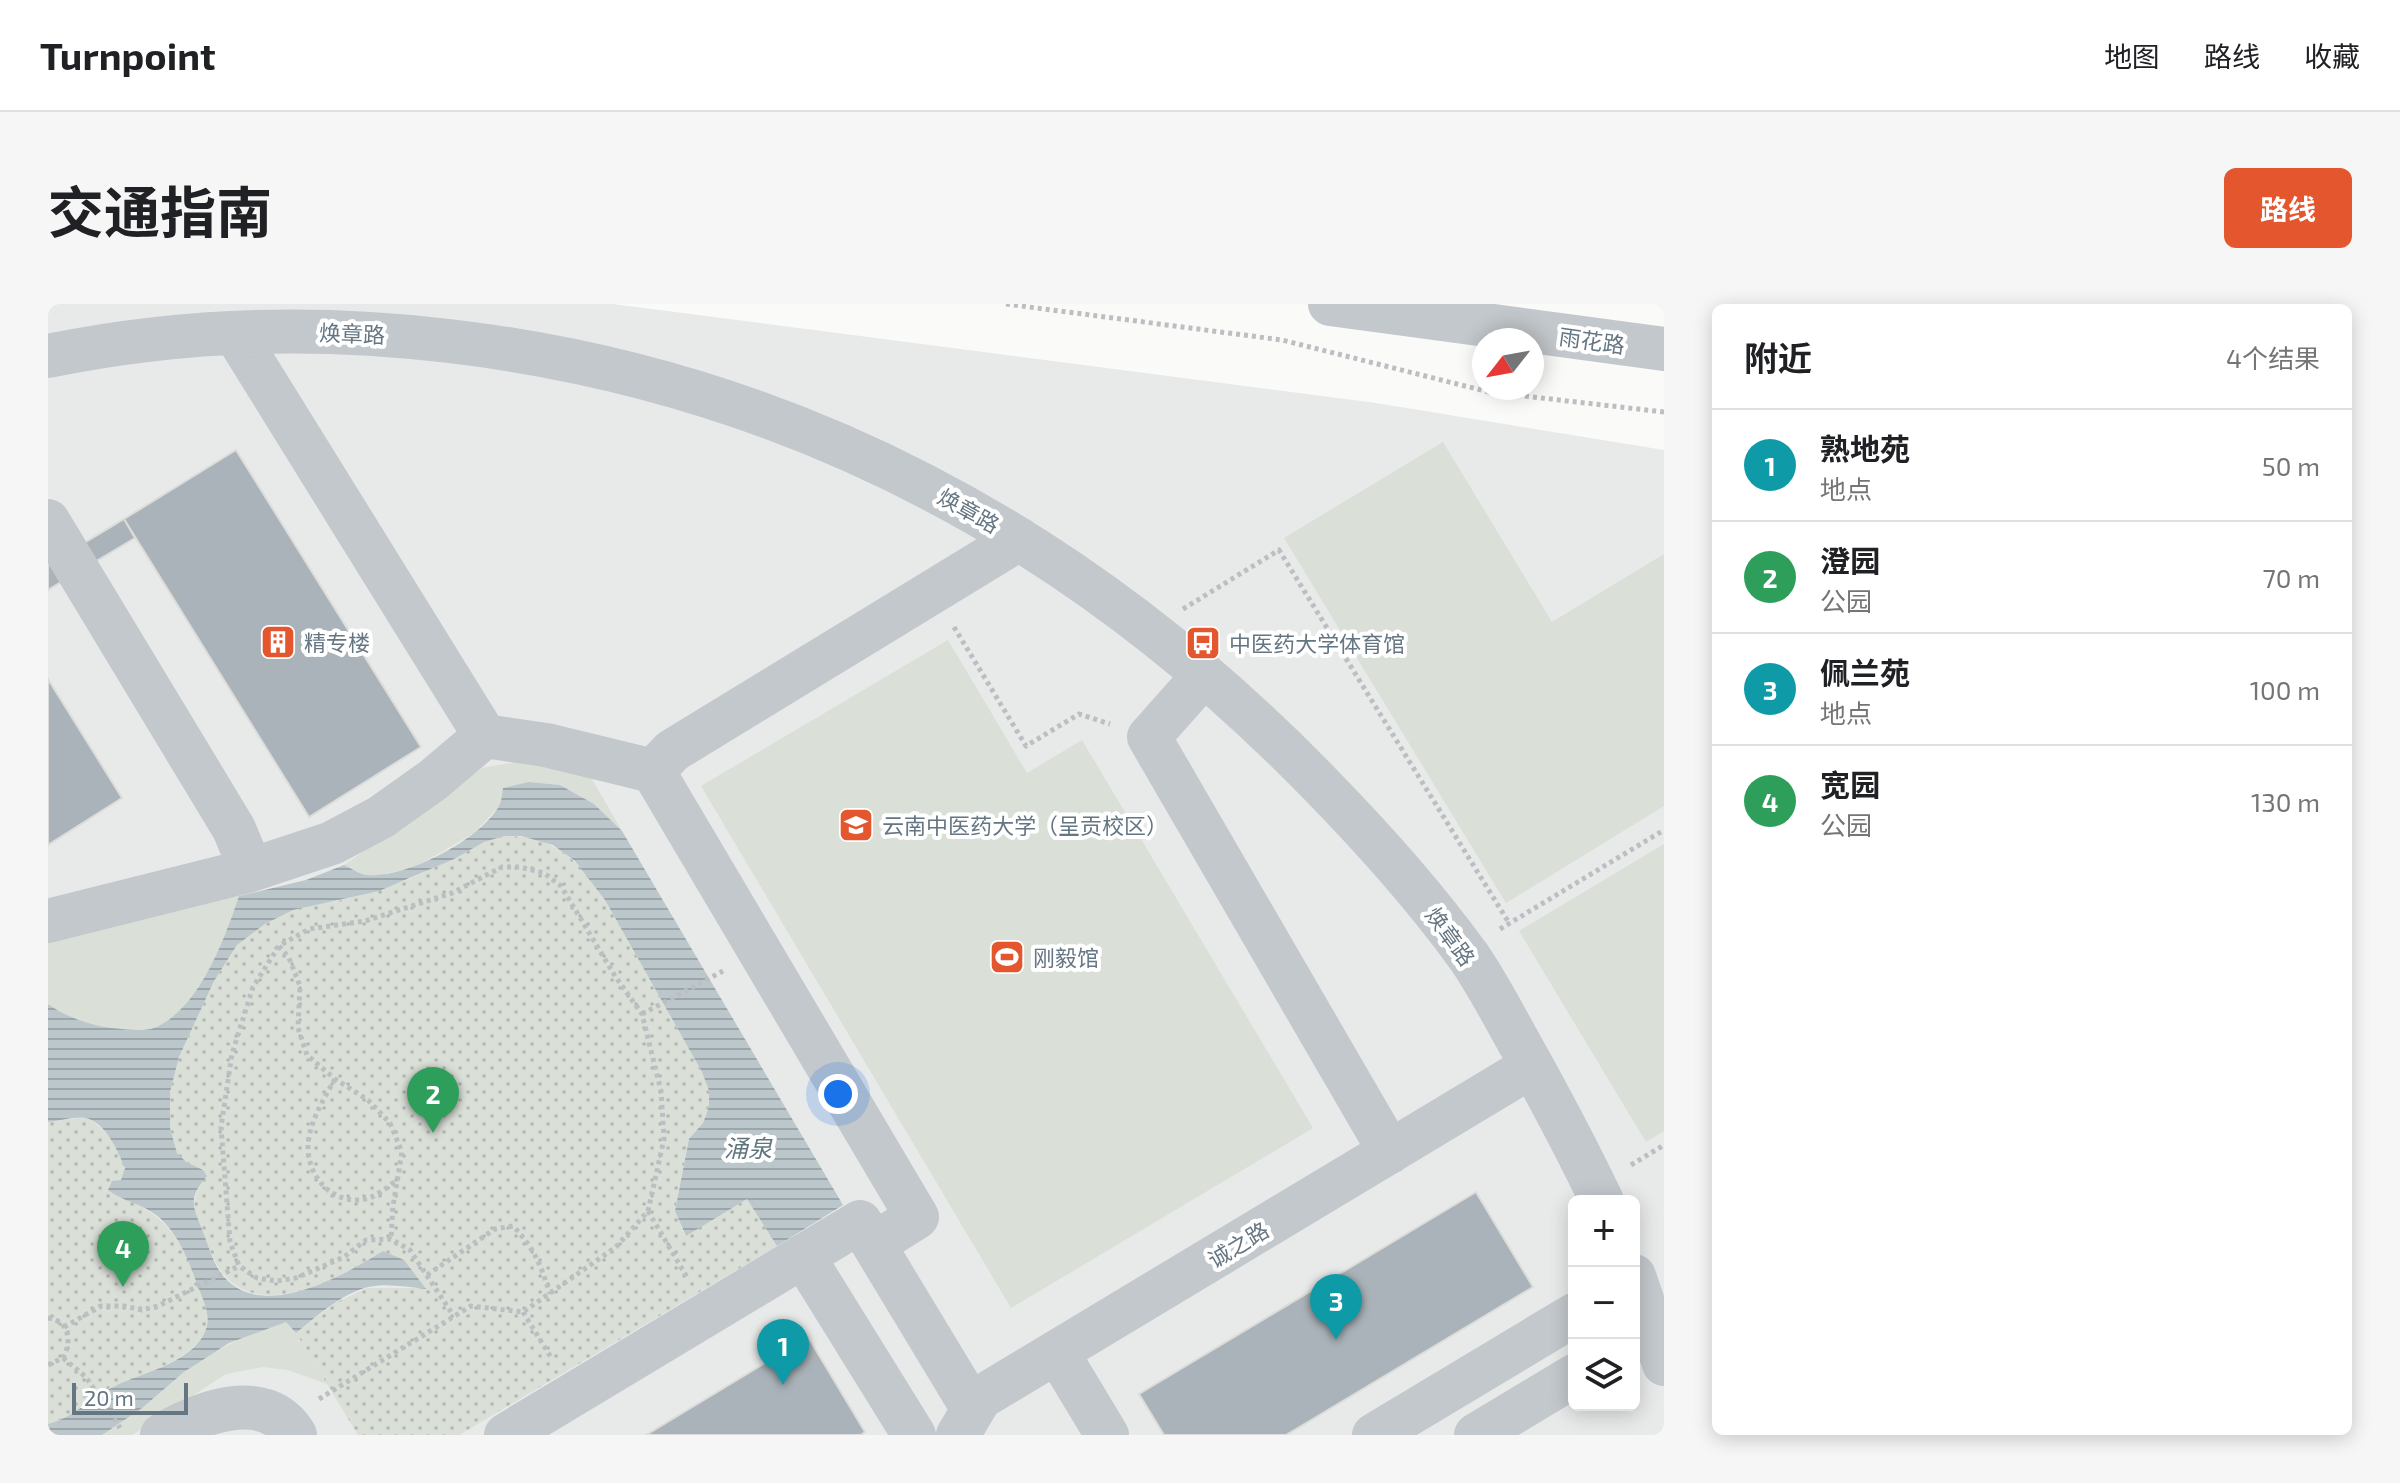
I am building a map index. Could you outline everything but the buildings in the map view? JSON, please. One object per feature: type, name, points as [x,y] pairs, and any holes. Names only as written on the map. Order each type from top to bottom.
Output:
[{"type":"street","name":"雨花路","points":[[1330,304],[1664,349]]},
{"type":"street","name":"焕章路","points":[[48,356],[166,338],[235,333],[320,331],[396,334],[487,345],[579,360],[674,384],[766,414],[854,450],[948,497],[1019,539],[1128,614],[1204,675],[1283,745],[1350,814],[1417,889],[1471,961],[1532,1066],[1613,1185]]},
{"type":"street","points":[[235,333],[485,736]]},
{"type":"street","points":[[48,521],[234,829],[251,870]]},
{"type":"street","points":[[653,771],[672,751],[1019,539]]},
{"type":"street","points":[[1204,675],[1149,737],[1390,1152]]},
{"type":"street","points":[[48,921],[251,870],[332,843],[381,817],[433,780],[485,736],[546,745],[653,771],[917,1217],[874,1244]]},
{"type":"street","name":"诚之路","points":[[966,1422],[980,1398],[1532,1066]]},
{"type":"street","points":[[506,1435],[860,1222],[966,1422]]},
{"type":"street","points":[[803,1256],[914,1435]]},
{"type":"street","points":[[1640,1303],[1650,1344]]},
{"type":"street","points":[[1374,1435],[1568,1319]]},
{"type":"street","points":[[1057,1352],[1107,1435]]},
{"type":"street","points":[[1476,1435],[1568,1380]]},
{"type":"street","points":[[162,1435],[190,1419],[221,1409],[247,1407],[267,1411],[292,1432]]},
{"type":"path","points":[[1006,304],[1282,340],[1489,392],[1664,412]]},
{"type":"path","points":[[1181,610],[1279,550],[1509,923]]},
{"type":"path","points":[[933,591],[1026,746],[1079,714],[1149,737]]},
{"type":"path","points":[[1489,935],[1664,830]]},
{"type":"path","points":[[292,1432],[324,1394],[453,1315],[471,1306],[523,1312],[616,1247],[648,1211],[664,1139],[661,1091],[642,1014],[615,976],[561,886],[544,873],[520,867],[502,867],[452,893],[365,921],[309,929],[279,946],[253,987],[232,1054],[221,1127],[230,1242],[239,1266],[257,1278],[277,1281],[296,1278],[344,1257],[366,1240],[391,1239],[410,1250],[453,1315]]},
{"type":"path","points":[[279,946],[289,958],[300,986],[298,1028],[307,1055],[335,1079],[368,1100],[390,1123],[402,1152],[391,1239]]},
{"type":"path","points":[[642,1014],[732,965]]},
{"type":"path","points":[[335,1079],[315,1118],[309,1139],[309,1160],[314,1175],[325,1189],[341,1198],[362,1200],[385,1190],[399,1179]]},
{"type":"path","points":[[1613,1185],[1664,1145]]},
{"type":"path","points":[[648,1211],[709,1313]]},
{"type":"path","points":[[427,1275],[495,1229],[513,1226],[531,1244],[542,1266],[550,1294]]},
{"type":"path","points":[[64,1327],[101,1306],[142,1310],[158,1306],[239,1266]]},
{"type":"path","points":[[523,1312],[574,1394]]},
{"type":"path","points":[[48,1318],[55,1319],[64,1327],[69,1337],[63,1358],[48,1365]]},
{"type":"path","points":[[63,1358],[86,1377],[125,1435]]},
{"type":"shaded area","name":"云南中医药大学（呈贡校区）","points":[[48,304],[613,304],[1376,403],[1664,450],[1664,1435],[48,1435]]},
{"type":"shaded area","points":[[1443,442],[1552,622],[1664,554],[1664,806],[1506,903],[1284,538]]},
{"type":"shaded area","name":"刚毅馆","points":[[948,640],[1027,773],[1082,740],[1313,1128],[1011,1308],[701,786]]},
{"type":"shaded area","points":[[522,761],[586,769],[622,831],[594,804],[560,785],[529,782],[501,804],[474,833],[424,862],[380,875],[363,875],[344,865],[482,768]]},
{"type":"shaded area","points":[[503,836],[551,845],[585,873],[605,900],[702,1072],[709,1092],[709,1107],[703,1123],[689,1139],[675,1211],[685,1236],[747,1199],[777,1246],[459,1435],[358,1435],[296,1333],[335,1303],[367,1288],[425,1288],[383,1251],[335,1278],[309,1288],[284,1294],[259,1294],[238,1286],[220,1269],[197,1217],[194,1206],[201,1183],[177,1153],[170,1128],[170,1092],[179,1057],[214,981],[237,945],[265,924],[293,910],[338,901],[410,879],[484,842]]},
{"type":"shaded area","points":[[1664,844],[1664,1131],[1646,1142],[1519,931]]},
{"type":"shaded area","points":[[239,896],[208,971],[184,1006],[170,1019],[144,1030],[111,1028],[70,1017],[48,1004],[48,929]]},
{"type":"shaded area","points":[[85,1117],[110,1137],[119,1151],[124,1170],[118,1197],[154,1215],[178,1242],[202,1295],[207,1324],[202,1337],[178,1358],[102,1392],[86,1405],[48,1424],[48,1122]]},
{"type":"shaded area","points":[[286,1322],[327,1384],[288,1370],[263,1367],[226,1374],[132,1435],[102,1435],[211,1355],[235,1341]]},
{"type":"water","name":"涌泉","points":[[529,782],[560,785],[594,804],[622,831],[843,1205],[777,1246],[747,1199],[686,1236],[675,1211],[689,1139],[703,1123],[709,1107],[709,1091],[702,1072],[605,900],[575,861],[553,845],[521,836],[504,836],[484,842],[454,859],[379,891],[293,910],[265,924],[237,945],[214,981],[179,1057],[170,1092],[170,1128],[177,1153],[207,1176],[194,1197],[195,1209],[215,1264],[228,1281],[245,1292],[264,1296],[285,1294],[329,1281],[383,1251],[404,1260],[426,1289],[382,1285],[358,1290],[330,1306],[296,1333],[286,1322],[229,1343],[184,1372],[142,1408],[102,1435],[48,1435],[48,1424],[66,1417],[117,1385],[182,1357],[202,1338],[208,1321],[191,1267],[168,1227],[149,1210],[108,1190],[112,1181],[121,1180],[125,1168],[105,1132],[86,1118],[48,1122],[48,1004],[70,1017],[95,1025],[133,1030],[154,1028],[170,1019],[197,989],[218,951],[239,896],[306,880],[344,865],[366,875],[382,875],[420,864],[476,832],[499,806],[503,788]]},
{"type":"place","name":"精专楼","points":[[278,642]]},
{"type":"place","name":"中医药大学体育馆","points":[[1203,643]]},
{"type":"place","name":"云南中医药大学（呈贡校区）","points":[[856,825]]},
{"type":"place","name":"刚毅馆","points":[[1007,957]]},
{"type":"place","name":"澄园","points":[[433,1133]]},
{"type":"place","name":"宽园","points":[[123,1287]]},
{"type":"place","name":"佩兰苑","points":[[1336,1340]]},
{"type":"place","name":"熟地苑","points":[[783,1385]]}]
